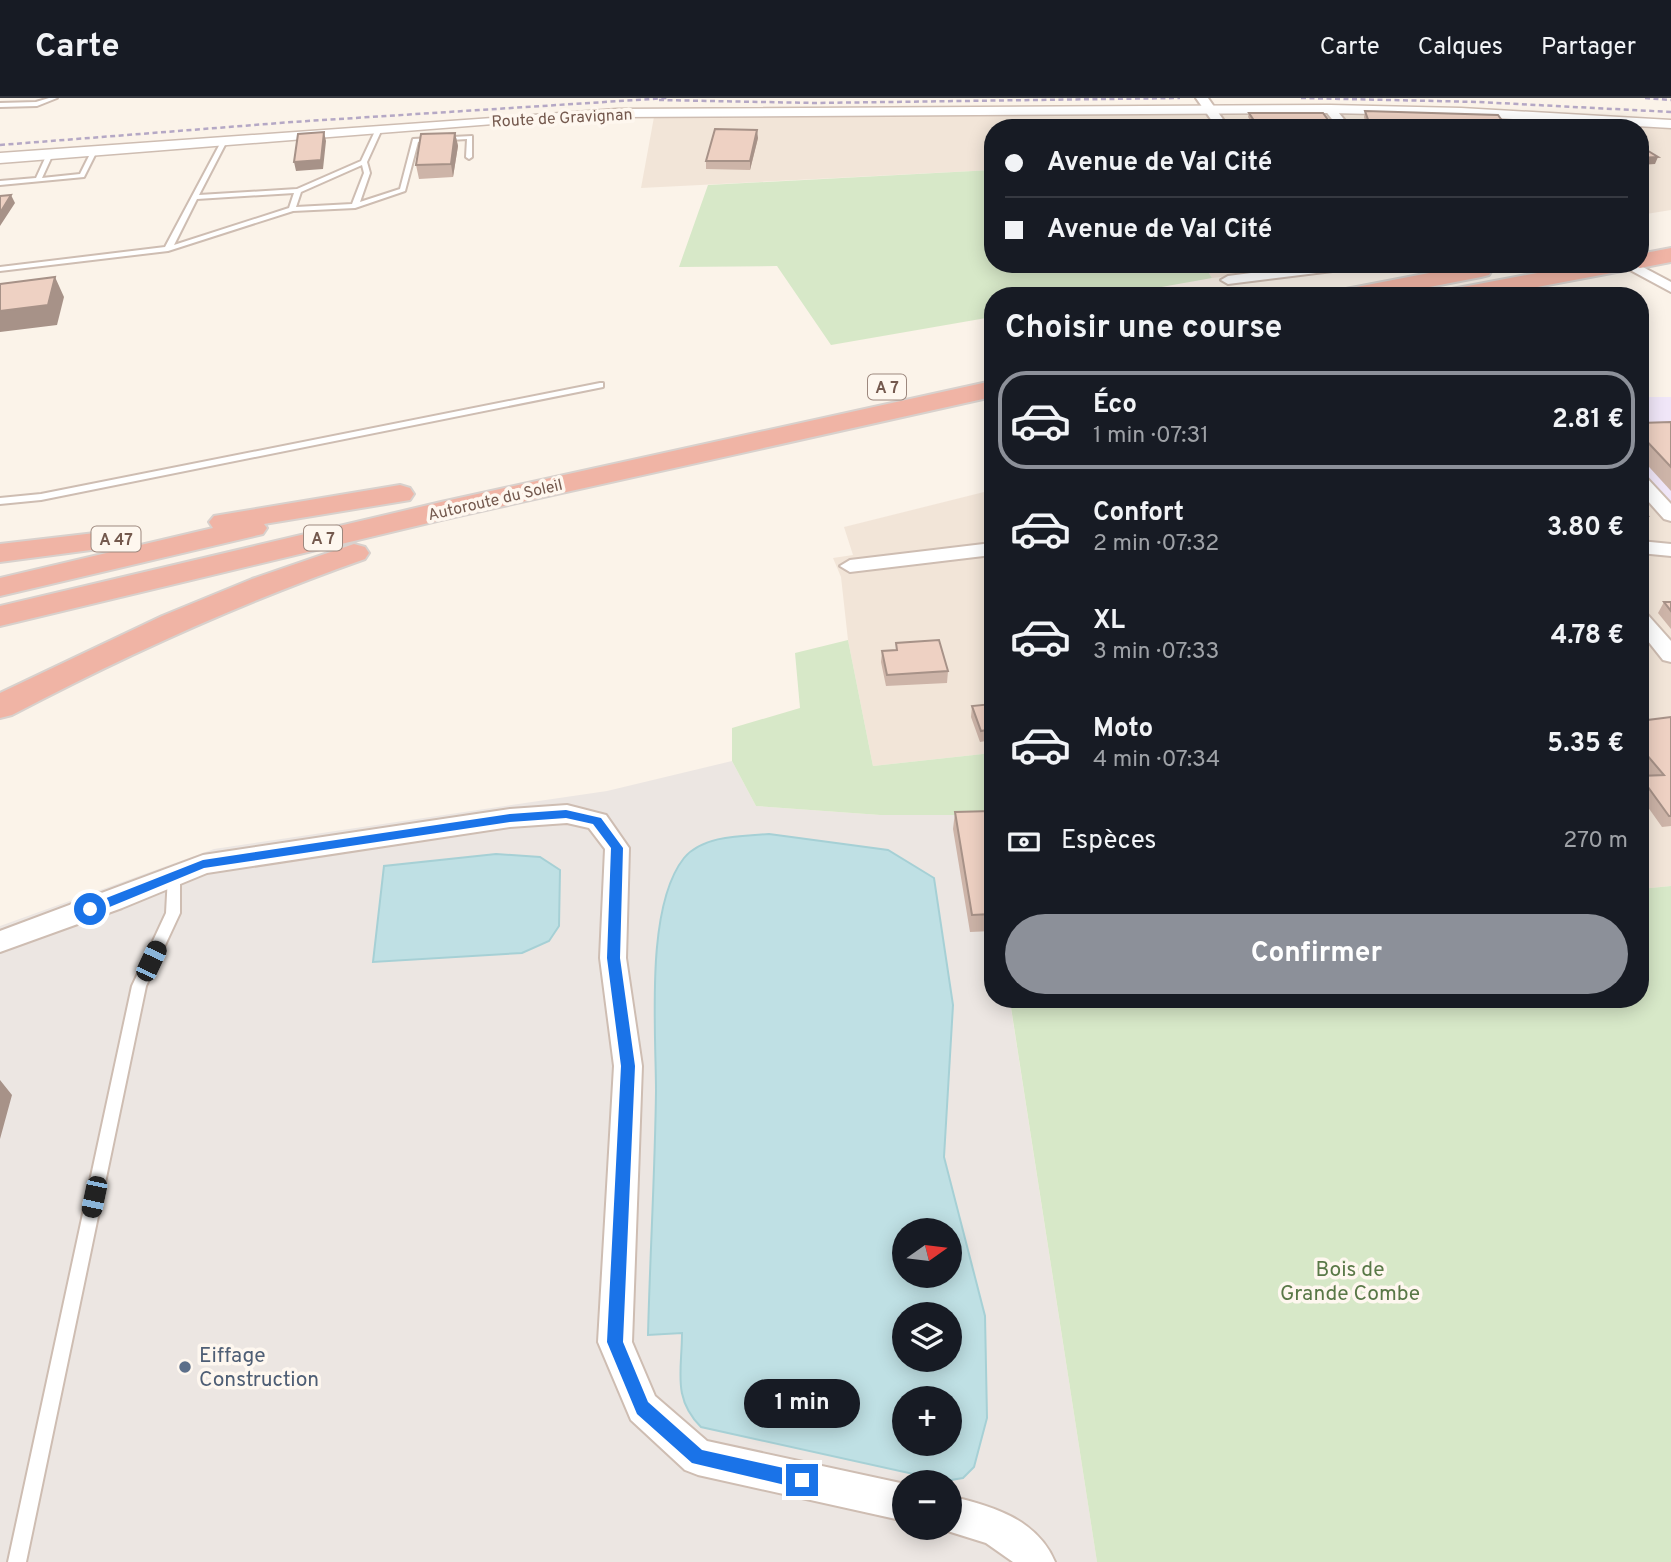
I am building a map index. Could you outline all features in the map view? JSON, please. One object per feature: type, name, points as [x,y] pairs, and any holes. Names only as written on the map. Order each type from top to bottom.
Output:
[{"type":"highway","points":[[1649,241],[1671,237]]},
{"type":"highway","points":[[1649,260],[1671,256]]},
{"type":"highway","points":[[1393,287],[1467,273]]},
{"type":"highway","points":[[1500,287],[1576,273]]},
{"type":"highway","name":"A 7","points":[[877,390],[984,367]]},
{"type":"highway","name":"Autoroute du Soleil","points":[[649,451],[984,389]]},
{"type":"highway","name":"Autoroute du Soleil","points":[[0,616],[649,451],[781,410]]},
{"type":"highway","points":[[0,707],[158,631],[331,560],[649,451]]},
{"type":"highway","name":"A 7","points":[[0,587],[413,491]]},
{"type":"highway","name":"A 47","points":[[0,553],[141,535],[413,491]]},
{"type":"street","name":"Route de Gravignan","points":[[0,158],[379,129],[445,131],[617,113],[1205,103],[1584,119]]},
{"type":"street","points":[[1205,103],[1217,119]]},
{"type":"street","points":[[1331,109],[1338,119]]},
{"type":"street","name":"Route de Gravignan","points":[[1649,123],[1671,124]]},
{"type":"street","points":[[1228,280],[1284,273]]},
{"type":"street","points":[[1642,273],[1666,285]]},
{"type":"street","points":[[1649,491],[1671,515]]},
{"type":"street","points":[[1649,548],[1671,550]]},
{"type":"street","points":[[850,566],[984,550]]},
{"type":"street","points":[[1649,629],[1671,655]]},
{"type":"street","points":[[0,942],[203,864],[510,818],[566,814],[597,821],[617,848],[613,958],[628,1066],[615,1342],[643,1408],[698,1457],[892,1500]]},
{"type":"street","points":[[962,1516],[981,1520],[1031,1549],[1036,1562]]},
{"type":"lane","points":[[0,105],[37,104],[54,98]]},
{"type":"lane","points":[[355,206],[367,173],[364,162],[379,129]]},
{"type":"lane","points":[[0,270],[168,249],[292,209],[355,206],[403,190],[415,139],[445,131],[470,136],[469,157]]},
{"type":"lane","points":[[168,249],[224,141]]},
{"type":"lane","points":[[0,183],[82,176],[94,151]]},
{"type":"lane","points":[[38,180],[50,154]]},
{"type":"lane","points":[[195,197],[298,191],[364,162]]},
{"type":"lane","points":[[292,209],[298,191]]},
{"type":"lane","points":[[0,501],[55,494],[600,385]]},
{"type":"lane","points":[[17,1562],[139,986],[173,913],[174,876]]},
{"type":"shaded area","points":[[1344,112],[1521,119],[984,119],[984,170],[641,188],[654,117]]},
{"type":"shaded area","points":[[1649,126],[1671,127],[1671,210],[1649,214]]},
{"type":"shaded area","points":[[1209,273],[1254,273],[1212,278]]},
{"type":"shaded area","points":[[1649,397],[1671,397],[1671,886],[1649,888]]},
{"type":"shaded area","points":[[1649,397],[1671,397],[1671,506],[1649,482]]},
{"type":"shaded area","points":[[984,492],[984,754],[873,766],[848,640],[841,577],[833,558],[853,555],[844,527]]},
{"type":"shaded area","points":[[732,761],[756,806],[880,815],[984,815],[984,1008],[1011,1008],[1097,1562],[0,1562],[0,926],[214,849],[607,791]]},
{"type":"green space","points":[[984,170],[984,273],[1209,273],[1212,278],[1162,287],[984,287],[984,318],[831,345],[777,266],[679,267],[708,185]]},
{"type":"green space","points":[[848,640],[873,766],[984,754],[984,815],[880,815],[756,806],[732,761],[732,728],[800,708],[795,653]]},
{"type":"green space","name":"Bois de Grande Combe","points":[[1671,886],[1671,1562],[1097,1562],[1011,1008],[1649,1008],[1649,888]]},
{"type":"water","points":[[769,834],[888,850],[934,878],[953,1005],[944,1157],[960,1218],[892,1218],[892,1288],[962,1288],[962,1227],[985,1316],[987,1418],[974,1467],[963,1478],[962,1470],[895,1470],[701,1427],[692,1416],[682,1395],[682,1333],[648,1335],[656,1091],[655,970],[663,906],[672,880],[684,858],[692,850],[712,841]]},
{"type":"water","points":[[496,854],[540,857],[560,870],[559,926],[549,941],[522,953],[373,962],[384,866]]},
{"type":"building","points":[[1365,111],[1498,115],[1501,119],[1368,119]]},
{"type":"building","points":[[1249,113],[1323,113],[1327,119],[1253,119]]},
{"type":"building","points":[[715,129],[757,130],[750,161],[706,161]]},
{"type":"building","points":[[324,132],[321,160],[294,162],[298,134]]},
{"type":"building","points":[[455,133],[451,164],[416,165],[421,134]]},
{"type":"building","points":[[11,195],[0,213],[0,196]]},
{"type":"building","points":[[55,277],[48,305],[0,311],[0,284]]},
{"type":"building","points":[[1671,422],[1671,467],[1649,444],[1649,423]]},
{"type":"building","points":[[1664,602],[1671,602],[1671,611]]},
{"type":"building","points":[[939,640],[948,671],[887,675],[882,651],[897,650],[896,643]]},
{"type":"building","points":[[984,705],[984,730],[981,731],[972,706]]},
{"type":"building","points":[[1671,717],[1671,816],[1649,788],[1649,776],[1664,775],[1649,758],[1649,720]]},
{"type":"building","points":[[984,811],[984,914],[972,915],[955,812]]},
{"type":"railway","points":[[0,145],[292,122],[667,98]]},
{"type":"railway","points":[[659,100],[815,103],[1180,98]]},
{"type":"railway","points":[[1301,98],[1479,102],[1671,112]]},
{"type":"railway","points":[[1645,98],[1671,100]]},
{"type":"place","name":"Eiffage Construction","points":[[185,1367]]},
{"type":"route","points":[[90,909],[203,864],[510,818],[566,814],[597,821],[617,848],[613,958],[628,1066],[615,1342],[643,1408],[698,1457],[802,1480]]}]
